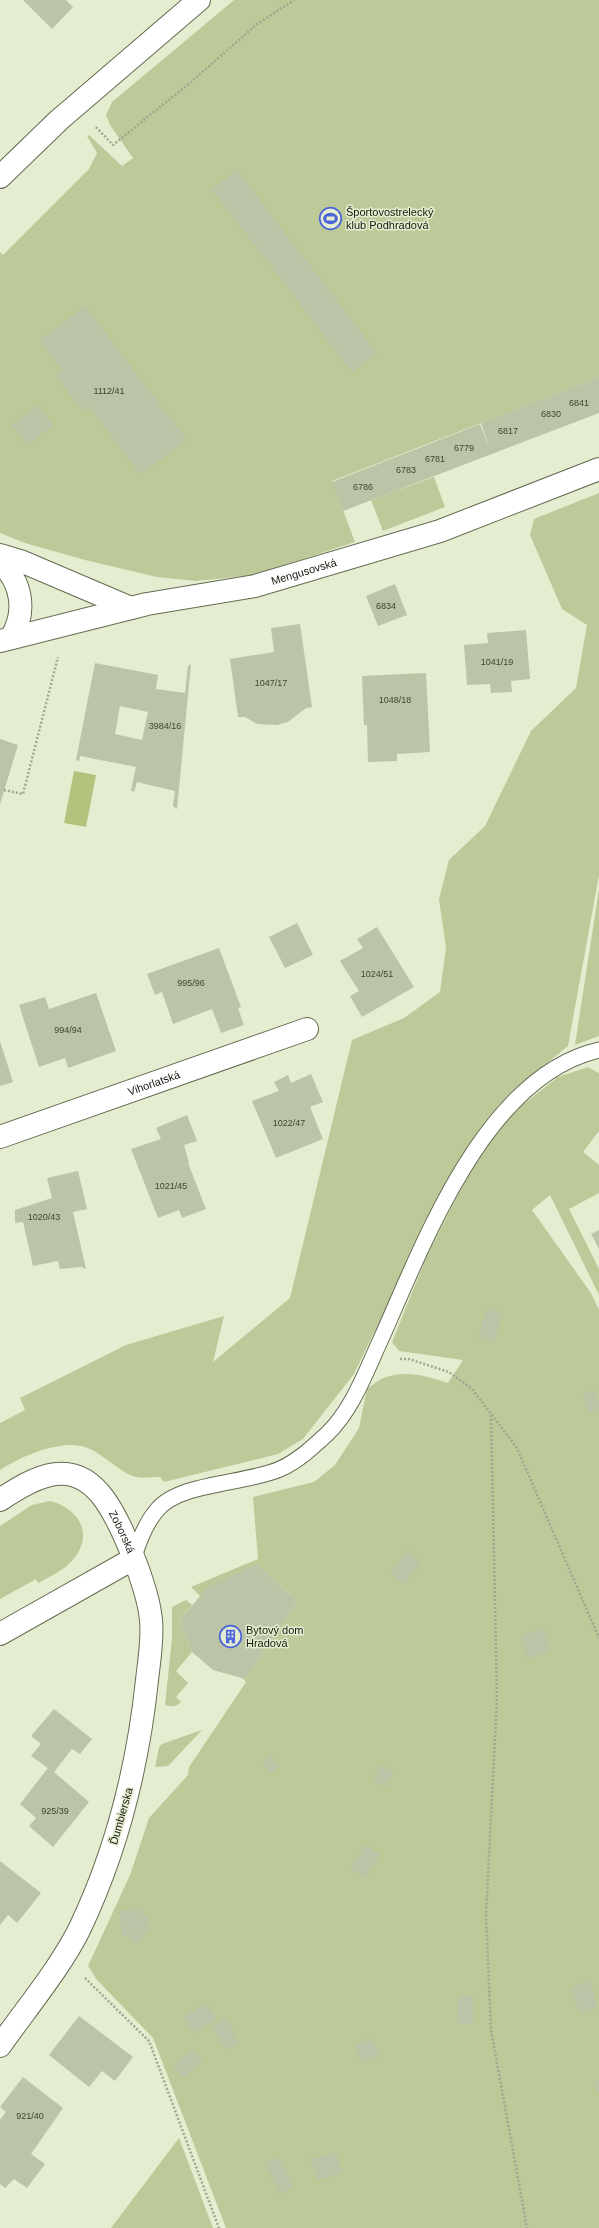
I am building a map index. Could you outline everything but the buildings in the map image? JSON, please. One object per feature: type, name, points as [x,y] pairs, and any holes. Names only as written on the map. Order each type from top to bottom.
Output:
[{"type":"street","points":[[0,177],[59,120],[199,0]]},
{"type":"street","name":"Mengusovská","points":[[5,639],[131,608],[270,582],[440,531],[599,469]]},
{"type":"street","points":[[0,555],[23,562],[131,608]]},
{"type":"street","points":[[0,562],[8,569],[16,583],[21,600],[21,614],[18,626],[5,639]]},
{"type":"street","name":"Vihorlatská","points":[[0,1137],[307,1029]]},
{"type":"street","name":"Zoborská","points":[[0,1500],[26,1484],[43,1477],[57,1474],[72,1474],[86,1479],[97,1489],[108,1505],[119,1524],[133,1559],[0,1634]]},
{"type":"street","name":"Ďumbierska","points":[[0,2046],[63,1956],[80,1929],[109,1860],[128,1800],[144,1708],[152,1636],[148,1604],[133,1559]]},
{"type":"lane","points":[[133,1559],[146,1526],[157,1509],[172,1496],[280,1469],[306,1453],[329,1432],[350,1404],[460,1170],[497,1119],[528,1088],[565,1062],[599,1050]]},
{"type":"path","points":[[59,120],[93,124],[113,145],[191,82],[256,26],[294,0]]},
{"type":"path","points":[[4,790],[23,794],[67,624]]},
{"type":"path","points":[[372,1358],[409,1359],[449,1372],[472,1389],[517,1448],[599,1638]]},
{"type":"path","points":[[491,1415],[497,1698],[486,1916],[491,2030],[528,2228]]},
{"type":"path","points":[[63,1956],[148,2041],[220,2228]]},
{"type":"shaded area","name":"Športovostrelecký klub Podhradová","points":[[234,0],[599,0],[599,377],[332,481],[355,542],[254,575],[196,581],[157,577],[85,560],[25,543],[0,533],[0,252],[3,255],[89,169],[97,153],[87,136],[89,135],[122,166],[133,158],[110,125],[106,115],[112,102]]},
{"type":"shaded area","points":[[434,477],[445,507],[383,531],[371,500]]},
{"type":"shaded area","points":[[599,493],[599,875],[568,1046],[530,1077],[494,1114],[451,1173],[354,1374],[303,1439],[278,1454],[164,1482],[160,1477],[141,1477],[130,1475],[91,1450],[75,1445],[52,1447],[29,1455],[0,1470],[0,1423],[25,1410],[20,1398],[126,1345],[224,1316],[213,1362],[290,1298],[352,1040],[404,1018],[440,992],[446,948],[439,899],[449,860],[485,826],[531,731],[576,688],[587,625],[562,609],[530,535],[534,519]]},
{"type":"shaded area","points":[[74,771],[96,775],[86,827],[64,823]]},
{"type":"shaded area","points":[[599,889],[599,1036],[575,1045]]},
{"type":"shaded area","points":[[588,1067],[599,1073],[599,1131],[583,1152],[599,1165],[599,1193],[569,1209],[599,1269],[599,1295],[550,1195],[532,1210],[591,1293],[599,1310],[599,2228],[226,2228],[153,2038],[97,1980],[88,1966],[130,1875],[149,1818],[188,1775],[189,1767],[246,1682],[243,1679],[245,1679],[298,1601],[256,1564],[200,1596],[191,1587],[258,1559],[253,1497],[314,1482],[335,1465],[359,1428],[367,1389],[383,1378],[401,1374],[425,1376],[448,1383],[463,1360],[399,1351],[392,1342],[426,1258],[469,1172],[507,1117],[558,1077]]},
{"type":"shaded area","points":[[50,1501],[70,1510],[81,1525],[83,1533],[79,1552],[69,1564],[56,1573],[38,1583],[36,1579],[0,1599],[0,1526],[32,1505]]},
{"type":"shaded area","points":[[186,1600],[192,1605],[179,1621],[192,1652],[176,1671],[188,1683],[176,1697],[181,1702],[175,1706],[169,1706],[165,1705],[172,1638],[172,1607]]},
{"type":"shaded area","points":[[202,1730],[168,1766],[155,1767],[159,1747],[162,1744]]},
{"type":"shaded area","points":[[179,2138],[213,2228],[111,2228]]},
{"type":"place","name":"Športovostrelecký klub Podhradová","points":[[330,218]]},
{"type":"place","name":"Bytový dom Hradová","points":[[230,1636]]}]
